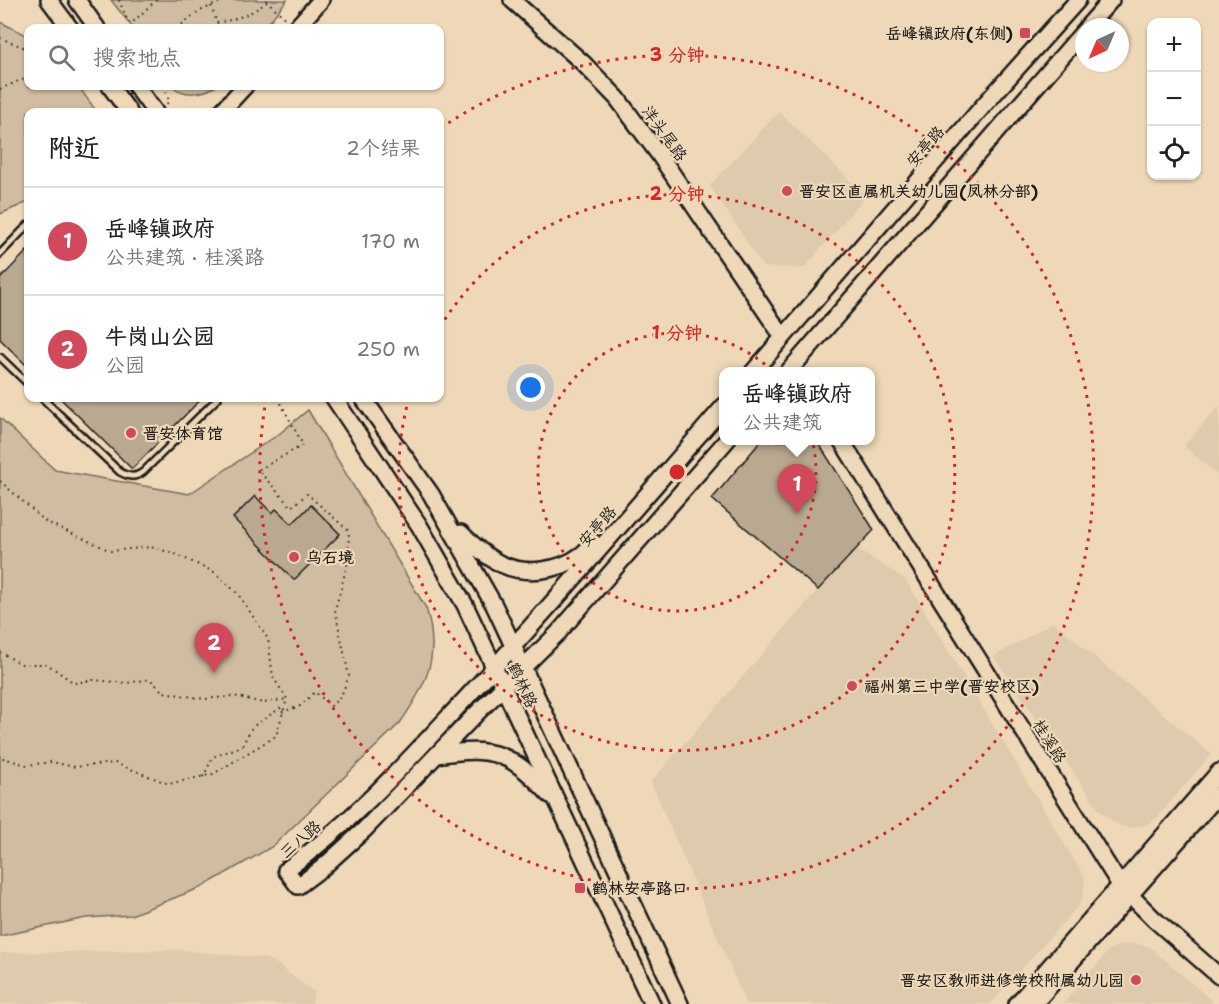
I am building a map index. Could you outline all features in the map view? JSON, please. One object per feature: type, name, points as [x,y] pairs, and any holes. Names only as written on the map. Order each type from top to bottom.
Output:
[{"type":"main road","points":[[49,0],[67,24]]},
{"type":"main road","points":[[77,0],[94,24]]},
{"type":"main road","points":[[300,24],[321,0]]},
{"type":"main road","name":"洋头尾路","points":[[513,0],[583,63],[617,98],[658,153],[783,337]]},
{"type":"main road","name":"安亭路","points":[[757,367],[1078,0]]},
{"type":"main road","points":[[1095,18],[1111,0]]},
{"type":"main road","points":[[795,367],[1075,41]]},
{"type":"main road","points":[[113,90],[126,108]]},
{"type":"main road","points":[[140,90],[157,108]]},
{"type":"main road","points":[[225,108],[241,90]]},
{"type":"main road","name":"鹤林路","points":[[337,402],[419,525],[455,588],[495,667],[652,1004]]},
{"type":"main road","name":"鹤林路","points":[[366,402],[415,470],[448,522],[494,605],[680,1004]]},
{"type":"main road","name":"安亭路","points":[[495,667],[719,411]]},
{"type":"main road","points":[[504,687],[558,633],[723,445]]},
{"type":"main road","name":"桂溪路","points":[[844,445],[1125,890],[1219,976]]},
{"type":"main road","points":[[448,522],[475,547],[504,566],[532,570],[549,569],[582,555],[652,477],[673,465]]},
{"type":"main road","name":"三八路","points":[[495,667],[379,791],[335,832],[286,870],[298,886],[322,868],[364,830],[504,687]]},
{"type":"main road","points":[[437,755],[474,750],[506,758],[540,784],[560,806]]},
{"type":"main road","points":[[1034,1004],[1219,772]]},
{"type":"main road","points":[[1017,1004],[1219,794]]},
{"type":"lane","points":[[0,254],[24,229]]},
{"type":"lane","points":[[0,357],[24,380]]},
{"type":"lane","points":[[46,402],[120,472],[132,477],[143,472],[214,402]]},
{"type":"path","points":[[119,0],[128,22],[132,23],[156,0]]},
{"type":"path","points":[[182,24],[220,0]]},
{"type":"path","points":[[211,6],[217,23],[236,20],[254,12],[267,1],[293,24]]},
{"type":"path","points":[[0,38],[24,47]]},
{"type":"path","points":[[0,89],[24,80]]},
{"type":"path","points":[[162,108],[169,102],[166,90]]},
{"type":"path","points":[[280,402],[303,446],[258,470],[291,507],[307,494],[349,531],[348,562],[335,610],[349,676],[341,696],[330,706],[315,692],[300,706],[282,712]]},
{"type":"path","points":[[0,481],[46,522],[111,551],[150,547],[173,553],[214,572],[238,594],[268,639],[273,676],[287,699]]},
{"type":"path","points":[[0,652],[21,664],[47,664],[74,683],[93,680],[127,683],[150,679],[163,692],[205,699],[234,696],[263,703],[287,699]]},
{"type":"path","points":[[0,757],[26,765],[52,762],[75,767],[115,763],[169,784],[213,774],[276,736],[287,699]]},
{"type":"path","points":[[202,777],[213,757],[242,746],[252,727],[284,705]]},
{"type":"shaded area","points":[[111,0],[287,0],[267,24],[130,24]]},
{"type":"shaded area","points":[[0,22],[24,34],[24,90],[81,90],[94,108],[24,108],[24,204],[0,214]]},
{"type":"shaded area","points":[[179,90],[207,90],[194,93]]},
{"type":"shaded area","name":"晋安区直属机关幼儿园(凤林分部)","points":[[779,112],[866,196],[804,268],[763,267],[710,185]]},
{"type":"shaded area","points":[[1219,406],[1219,476],[1184,446]]},
{"type":"shaded area","points":[[308,410],[426,608],[432,641],[431,655],[429,669],[418,695],[400,723],[273,846],[202,887],[131,915],[86,918],[0,936],[0,418],[55,470],[189,494],[279,434]]},
{"type":"shaded area","name":"福州第三中学(晋安校区)","points":[[857,549],[905,579],[1085,878],[1083,896],[1078,906],[990,1004],[746,1004],[651,782],[818,590]]},
{"type":"shaded area","points":[[1053,622],[1211,754],[1157,818],[1145,825],[1130,828],[1120,826],[1100,811],[994,657]]},
{"type":"shaded area","name":"晋安区教师进修学校附属幼儿园","points":[[1135,943],[1150,947],[1212,1001],[1209,1004],[1063,1004],[1109,950]]},
{"type":"shaded area","points":[[181,950],[264,958],[274,962],[314,992],[312,1004],[0,1004],[0,953]]},
{"type":"building","points":[[24,254],[24,363],[0,339],[0,279]]},
{"type":"building","name":"晋安体育馆","points":[[64,402],[198,402],[132,469]]},
{"type":"building","points":[[758,445],[820,445],[874,530],[818,590],[712,499]]},
{"type":"building","name":"乌石境","points":[[255,496],[272,513],[276,509],[292,524],[311,505],[340,534],[294,580],[233,518]]},
{"type":"place","name":"岳峰镇政府(东侧)","points":[[1025,33]]},
{"type":"place","name":"晋安区直属机关幼儿园(凤林分部)","points":[[787,191]]},
{"type":"place","name":"晋安体育馆","points":[[131,433]]},
{"type":"place","name":"岳峰镇政府","points":[[797,514]]},
{"type":"place","name":"乌石境","points":[[294,557]]},
{"type":"place","name":"牛岗山公园","points":[[214,673]]},
{"type":"place","name":"福州第三中学(晋安校区)","points":[[852,686]]},
{"type":"place","name":"鹤林安亭路口","points":[[580,888]]},
{"type":"place","name":"晋安区教师进修学校附属幼儿园","points":[[1136,980]]}]
